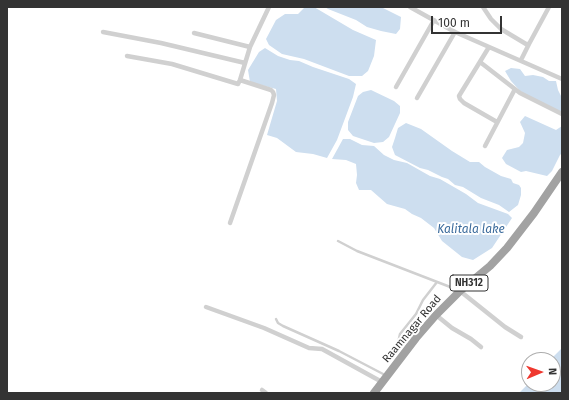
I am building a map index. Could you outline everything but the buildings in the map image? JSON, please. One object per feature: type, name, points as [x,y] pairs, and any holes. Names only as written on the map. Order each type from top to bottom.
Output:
[{"type":"highway","name":"Raamnagar Road","points":[[374,393],[416,338],[436,315],[507,248],[534,213],[562,172]]},
{"type":"street","points":[[127,56],[172,64],[236,84],[239,83],[250,47],[269,7]]},
{"type":"street","points":[[410,7],[455,32],[522,60],[562,79]]},
{"type":"street","points":[[483,7],[491,19],[501,29],[529,44]]},
{"type":"street","points":[[522,60],[549,7]]},
{"type":"street","points":[[396,87],[434,20]]},
{"type":"street","points":[[103,32],[161,43],[245,63]]},
{"type":"street","points":[[417,98],[455,32]]},
{"type":"street","points":[[194,33],[250,47]]},
{"type":"street","points":[[489,47],[462,91],[460,99],[497,122]]},
{"type":"street","points":[[480,62],[520,93],[562,114]]},
{"type":"street","points":[[230,223],[274,95],[270,90],[240,80]]},
{"type":"street","points":[[485,146],[514,89]]},
{"type":"street","points":[[460,291],[505,327],[521,337]]},
{"type":"street","points":[[206,307],[264,328],[308,348],[322,349],[385,380]]},
{"type":"street","points":[[436,315],[452,328],[482,347]]},
{"type":"lane","points":[[338,241],[460,291]]},
{"type":"lane","points":[[396,347],[400,334],[416,314],[423,300],[437,282]]},
{"type":"lane","points":[[276,320],[284,326],[339,351],[385,380]]},
{"type":"water","points":[[314,7],[353,30],[376,40],[374,56],[368,71],[362,76],[349,76],[304,59],[282,54],[269,45],[266,39],[276,20],[285,14],[298,14],[304,8]]},
{"type":"water","points":[[325,7],[381,7],[401,17],[400,29],[396,34],[367,27],[356,20]]},
{"type":"water","points":[[265,48],[278,56],[299,61],[349,79],[356,84],[353,97],[337,140],[327,158],[313,154],[296,152],[277,138],[267,135],[277,101],[276,89],[250,82],[248,70],[259,52]]},
{"type":"water","points":[[511,68],[520,69],[525,76],[533,75],[543,77],[549,81],[556,81],[562,98],[562,113],[521,92],[511,81],[505,71]]},
{"type":"water","points":[[371,90],[394,101],[400,106],[400,113],[389,137],[383,142],[374,143],[353,136],[348,130],[348,122],[358,96],[363,92]]},
{"type":"water","points":[[525,116],[556,130],[562,126],[562,153],[552,171],[547,176],[526,171],[521,172],[506,164],[502,158],[507,150],[519,147],[523,143],[525,133],[520,122]]},
{"type":"water","points":[[406,123],[421,129],[470,162],[479,162],[501,176],[511,179],[513,183],[519,185],[521,188],[521,195],[518,205],[509,212],[499,205],[481,198],[463,187],[455,185],[448,179],[420,168],[395,155],[392,147],[398,128]]},
{"type":"water","name":"Kalitala lake","points":[[343,139],[350,139],[362,145],[374,146],[384,155],[394,160],[407,163],[430,176],[440,179],[466,194],[478,203],[508,214],[512,218],[492,248],[473,260],[462,257],[442,241],[434,228],[421,218],[405,209],[387,204],[371,190],[359,190],[356,183],[356,164],[346,160],[332,159]]},
{"type":"water","points":[[562,348],[562,393],[519,393],[521,391],[561,392],[561,352],[558,352]]}]
